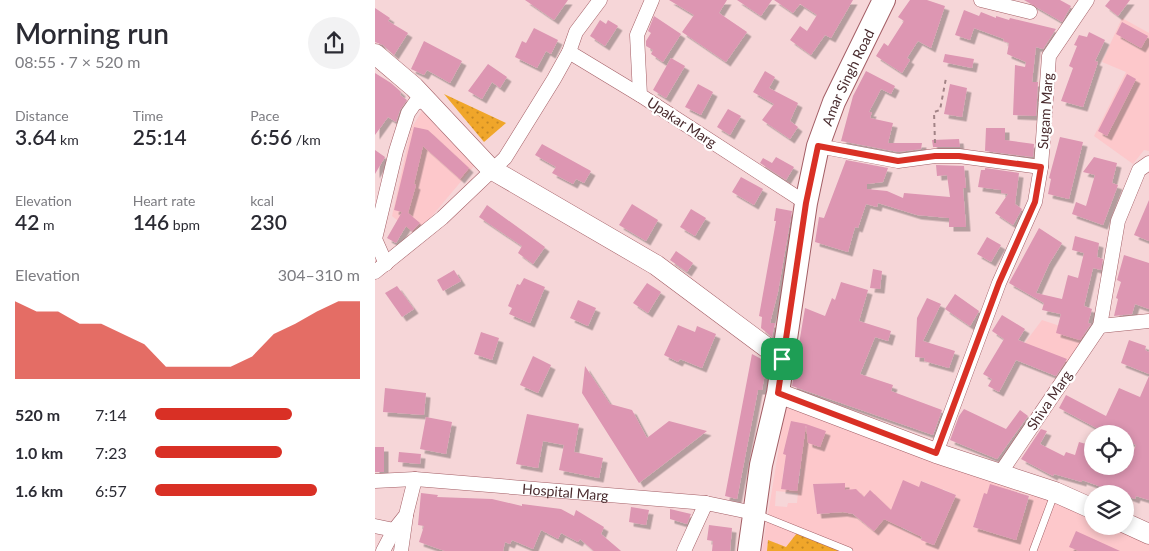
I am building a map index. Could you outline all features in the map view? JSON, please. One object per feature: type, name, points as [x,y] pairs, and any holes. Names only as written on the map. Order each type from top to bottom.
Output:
[{"type":"main road","name":"Amar Singh Road","points":[[778,393],[806,203],[818,146],[834,102],[884,0]]},
{"type":"main road","points":[[375,54],[414,87],[491,169],[657,265],[782,359]]},
{"type":"main road","points":[[749,551],[761,465],[778,393],[936,453],[1055,492],[1084,505]]},
{"type":"main road","points":[[1134,527],[1149,534]]},
{"type":"street","points":[[426,100],[415,103],[408,113],[396,151],[375,235],[381,268],[441,218],[491,169],[505,158],[569,52],[576,32],[600,0]]},
{"type":"street","name":"Upakar Marg","points":[[652,0],[637,35],[640,95],[806,203]]},
{"type":"street","points":[[981,0],[1030,12]]},
{"type":"street","name":"Sugam Marg","points":[[936,453],[999,283],[1035,202],[1041,167],[1049,56],[1087,0]]},
{"type":"street","points":[[569,52],[640,95]]},
{"type":"street","points":[[818,146],[898,161],[935,156],[959,156],[1041,167]]},
{"type":"street","name":"Shiva Marg","points":[[999,474],[1100,326],[1118,221],[1139,170],[1149,163]]},
{"type":"street","points":[[1100,326],[1149,321]]},
{"type":"street","points":[[401,551],[406,515],[415,479]]},
{"type":"street","name":"Hospital Marg","points":[[375,480],[415,479],[706,503],[754,513]]},
{"type":"street","points":[[684,551],[706,503]]},
{"type":"street","points":[[383,551],[394,530],[406,515]]},
{"type":"street","points":[[375,526],[394,530]]},
{"type":"lane","points":[[1033,551],[1055,492]]},
{"type":"lane","points":[[754,513],[849,551]]},
{"type":"path","points":[[935,156],[934,112],[939,110],[946,78]]},
{"type":"shaded area","points":[[1122,18],[1149,33],[1149,151],[1144,150],[1133,164],[1094,136],[1126,72],[1102,62]]},
{"type":"shaded area","points":[[444,94],[506,123],[484,142]]},
{"type":"shaded area","points":[[422,111],[474,166],[416,235],[392,216],[411,129]]},
{"type":"shaded area","points":[[1042,320],[1090,336],[1067,372],[1028,357],[1024,344]]},
{"type":"shaded area","points":[[786,404],[1052,499],[1084,514],[1084,535],[1132,535],[1149,543],[1149,551],[853,551],[802,528],[786,547],[768,541],[767,551],[762,551]],"holes":[[[784,467],[801,469],[799,484],[782,481]],[[922,481],[932,485],[912,533],[902,529]],[[844,483],[845,490],[864,497],[870,491],[874,531],[852,514],[843,512],[817,514],[813,484]],[[943,489],[956,495],[934,545],[921,539]],[[1011,490],[1030,495],[1025,513],[1006,508]],[[776,491],[798,493],[797,503],[788,503],[787,507],[775,506]],[[976,516],[1019,528],[1016,540],[973,527]]]},
{"type":"shaded area","points":[[801,528],[853,551],[767,551],[768,540],[786,547]]},
{"type":"building","points":[[525,0],[568,0],[554,20]]},
{"type":"building","points":[[669,0],[727,0],[719,13],[747,32],[726,62],[682,32],[694,15]]},
{"type":"building","points":[[737,0],[772,0],[761,16]]},
{"type":"building","points":[[774,0],[853,0],[831,38],[825,35],[811,55],[790,40],[800,26],[807,31],[817,15],[800,4],[793,13]]},
{"type":"building","points":[[910,0],[927,0],[945,6],[931,48],[918,41],[907,58],[910,60],[902,73],[876,56],[884,43],[888,46],[904,21],[898,17]]},
{"type":"building","points":[[1024,0],[1060,0],[1071,6],[1062,22]]},
{"type":"building","points":[[1110,0],[1130,0],[1118,16],[1105,6]]},
{"type":"building","points":[[375,8],[390,18],[388,21],[408,33],[394,55],[383,45],[375,42]]},
{"type":"building","points":[[964,10],[979,16],[981,12],[996,18],[996,16],[1009,20],[1010,18],[1056,29],[1043,49],[1036,47],[1032,82],[1038,82],[1036,116],[1013,115],[1015,65],[1025,67],[1026,62],[1007,54],[1009,43],[1003,41],[1004,39],[974,28],[970,40],[955,35]]},
{"type":"building","points":[[654,16],[681,34],[663,62],[651,54],[653,50],[646,46],[646,41],[651,33],[648,31]]},
{"type":"building","points":[[600,20],[606,24],[608,20],[618,26],[605,46],[590,36]]},
{"type":"building","points":[[1122,22],[1148,36],[1141,48],[1116,34]]},
{"type":"building","points":[[534,28],[558,40],[551,54],[546,51],[537,68],[515,57],[522,41],[526,43]]},
{"type":"building","points":[[1089,32],[1105,40],[1095,61],[1098,62],[1083,107],[1061,101],[1073,68],[1069,66],[1077,46],[1074,45],[1079,35],[1087,37]]},
{"type":"building","points":[[424,41],[462,61],[450,83],[427,70],[424,75],[411,69]]},
{"type":"building","points":[[945,54],[974,59],[972,68],[943,62]]},
{"type":"building","points":[[671,58],[685,66],[666,98],[653,90]]},
{"type":"building","points":[[488,64],[507,77],[500,88],[492,82],[482,99],[468,91]]},
{"type":"building","points":[[765,71],[775,77],[769,88],[798,103],[790,121],[798,127],[790,139],[762,120],[774,104],[753,92]]},
{"type":"building","points":[[866,71],[895,86],[891,94],[881,89],[869,112],[872,112],[870,118],[893,123],[888,143],[922,143],[921,149],[898,152],[841,141],[853,96]]},
{"type":"building","points":[[375,73],[391,83],[401,92],[400,95],[407,100],[400,110],[396,122],[388,117],[375,135]]},
{"type":"building","points":[[1127,74],[1136,79],[1107,136],[1098,131]]},
{"type":"building","points":[[698,84],[713,92],[701,115],[685,107]]},
{"type":"building","points":[[950,84],[967,88],[962,117],[944,114]]},
{"type":"building","points":[[728,109],[741,116],[730,135],[717,127]]},
{"type":"building","points":[[414,127],[428,130],[469,168],[460,179],[423,146],[414,184],[416,185],[408,213],[420,223],[412,231],[406,226],[396,243],[387,238],[402,212],[394,210]]},
{"type":"building","points":[[986,128],[1005,128],[1005,140],[1034,144],[1033,157],[985,151]]},
{"type":"building","points":[[1060,137],[1083,142],[1069,199],[1048,194],[1051,179],[1049,178]]},
{"type":"building","points":[[959,139],[960,147],[933,147],[932,140]]},
{"type":"building","points":[[542,144],[591,171],[584,183],[576,179],[573,184],[552,173],[556,167],[535,155]]},
{"type":"building","points":[[375,150],[385,157],[375,174]]},
{"type":"building","points":[[776,157],[794,167],[786,180],[760,163],[763,158],[772,163]]},
{"type":"building","points":[[1094,157],[1117,163],[1112,183],[1118,185],[1103,225],[1072,214],[1076,202],[1086,206],[1095,175],[1083,172]]},
{"type":"building","points":[[846,160],[888,168],[883,182],[867,184],[867,189],[887,191],[903,198],[904,193],[950,197],[947,175],[937,176],[936,165],[964,166],[966,188],[963,188],[966,227],[949,227],[949,218],[917,215],[878,203],[877,207],[866,204],[858,228],[855,227],[848,252],[815,242],[819,217],[824,218]]},
{"type":"building","points":[[985,168],[1019,173],[1015,204],[1022,209],[1013,225],[995,213],[1008,194],[1001,193],[1001,190],[978,187],[981,170],[985,170]]},
{"type":"building","points":[[741,177],[763,189],[754,205],[732,192]]},
{"type":"building","points":[[1149,200],[1149,241],[1134,235]]},
{"type":"building","points":[[632,204],[658,220],[646,241],[619,225]]},
{"type":"building","points":[[487,205],[545,247],[533,264],[518,253],[522,246],[479,217]]},
{"type":"building","points":[[776,208],[792,211],[778,292],[770,323],[775,323],[772,337],[761,328],[762,317],[759,316],[776,221],[774,221]]},
{"type":"building","points":[[691,209],[706,218],[695,236],[680,227]]},
{"type":"building","points":[[1039,228],[1062,243],[1049,264],[1036,293],[1062,299],[1068,275],[1078,278],[1084,253],[1072,250],[1075,236],[1099,243],[1097,257],[1103,259],[1101,270],[1093,268],[1084,306],[1092,309],[1088,323],[1091,324],[1080,340],[1056,333],[1061,314],[1042,310],[1044,303],[1009,283]]},
{"type":"building","points":[[987,237],[1001,245],[991,262],[977,254]]},
{"type":"building","points":[[676,251],[693,263],[687,272],[670,260]]},
{"type":"building","points":[[1124,255],[1149,263],[1149,309],[1135,304],[1132,314],[1114,316],[1118,299],[1116,298],[1121,282],[1117,280]]},
{"type":"building","points":[[873,269],[882,271],[880,289],[870,288]]},
{"type":"building","points":[[454,270],[461,281],[443,291],[437,280]]},
{"type":"building","points":[[524,278],[545,287],[530,323],[509,314],[512,308],[508,306],[517,284],[520,285]]},
{"type":"building","points":[[841,282],[868,290],[859,321],[891,331],[888,341],[875,337],[860,374],[893,385],[891,391],[942,410],[933,435],[792,386],[805,308],[825,316],[832,298],[835,300]]},
{"type":"building","points":[[647,283],[661,292],[648,313],[633,303]]},
{"type":"building","points":[[397,286],[414,309],[402,317],[385,293]]},
{"type":"building","points":[[955,294],[979,311],[970,326],[945,309]]},
{"type":"building","points":[[927,298],[941,304],[923,341],[955,351],[949,368],[924,361],[925,358],[915,357],[917,318]]},
{"type":"building","points":[[578,300],[596,308],[588,326],[570,318]]},
{"type":"building","points":[[1002,315],[1025,329],[1018,340],[1067,359],[1056,376],[1016,360],[999,392],[988,386],[992,379],[983,374],[1004,339],[992,331]]},
{"type":"building","points":[[678,325],[695,332],[697,326],[716,334],[702,368],[680,359],[678,362],[664,355]]},
{"type":"building","points":[[481,332],[499,338],[492,360],[474,354]]},
{"type":"building","points":[[1129,340],[1146,346],[1145,350],[1149,352],[1149,374],[1121,363]]},
{"type":"building","points":[[752,354],[767,362],[762,390],[758,390],[737,499],[725,496]]},
{"type":"building","points":[[533,356],[551,365],[538,393],[520,385]]},
{"type":"building","points":[[585,366],[610,404],[632,410],[647,438],[669,421],[707,431],[639,483],[582,393]]},
{"type":"building","points":[[1149,376],[1149,500],[1136,496],[1134,499],[1134,485],[1096,485],[1054,474],[1053,476],[1021,459],[1041,429],[1047,431],[1040,444],[1064,456],[1066,452],[1075,455],[1079,442],[1084,443],[1084,475],[1134,475],[1134,450],[1136,445],[1134,444],[1134,425],[1091,425],[1059,408],[1066,395],[1106,416],[1119,388],[1140,397]]},
{"type":"building","points":[[385,388],[426,393],[424,415],[383,412]]},
{"type":"building","points":[[964,409],[1006,429],[1020,410],[1028,416],[997,459],[950,440],[959,416]]},
{"type":"building","points":[[527,414],[579,424],[574,452],[603,458],[599,478],[559,470],[564,445],[543,441],[538,468],[516,464]]},
{"type":"building","points":[[426,417],[452,422],[446,454],[420,449]]},
{"type":"building","points":[[791,421],[806,424],[826,431],[820,447],[808,443],[806,425],[797,491],[781,489],[786,455],[783,454]]},
{"type":"building","points":[[375,447],[384,447],[384,472],[375,472]]},
{"type":"building","points":[[399,452],[421,454],[420,464],[398,462]]},
{"type":"building","points":[[903,480],[919,487],[921,481],[956,495],[934,545],[921,540],[922,537],[884,519],[874,531],[853,514],[843,512],[817,514],[813,484],[845,483],[845,490],[856,489],[864,497],[870,490],[891,510]]},
{"type":"building","points":[[990,484],[1029,496],[1016,540],[973,527],[984,493],[987,494]]},
{"type":"building","points":[[421,493],[438,495],[437,497],[492,499],[522,506],[522,504],[561,509],[574,516],[576,510],[604,527],[601,534],[621,551],[594,551],[580,539],[578,542],[561,533],[558,539],[541,530],[533,549],[512,540],[510,544],[505,542],[503,551],[445,551],[419,542],[424,526],[418,525]]},
{"type":"building","points":[[631,507],[649,510],[646,525],[629,522]]},
{"type":"building","points":[[670,509],[691,514],[687,524],[670,519]]},
{"type":"building","points":[[709,525],[732,528],[730,551],[712,551],[713,541],[707,540]]},
{"type":"building","points":[[1076,531],[1120,551],[1079,551],[1069,547]]},
{"type":"route","points":[[818,146],[873,158],[898,161],[935,156],[959,156],[1041,167],[1035,202],[999,283],[936,453],[778,393],[782,359],[806,203],[818,146]]}]
